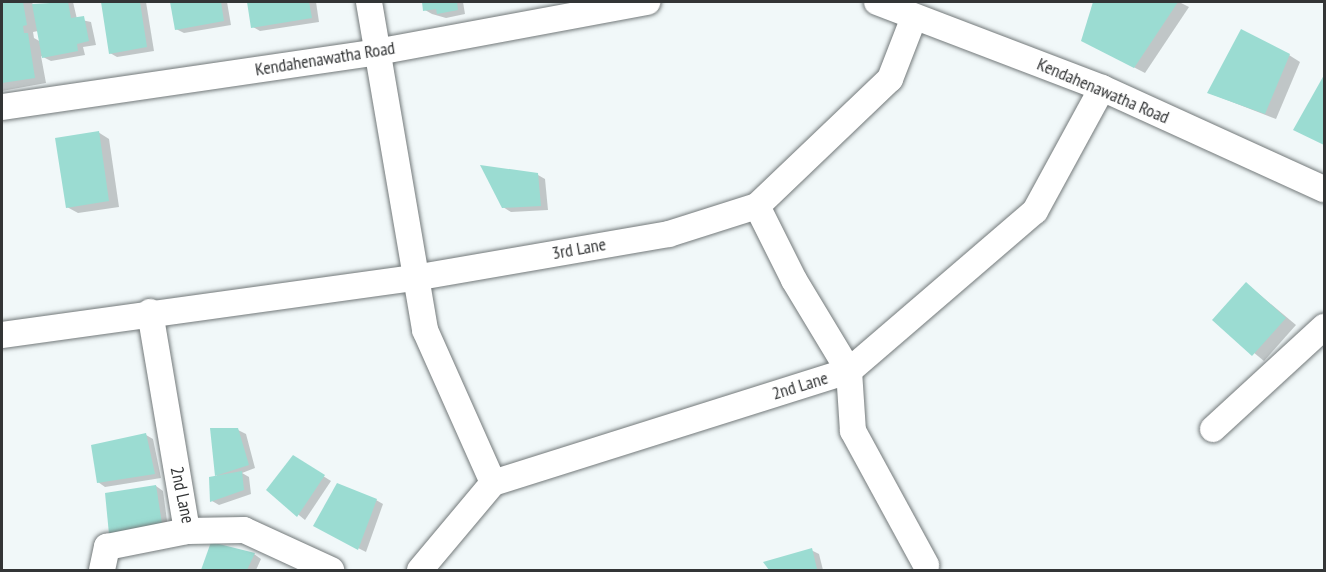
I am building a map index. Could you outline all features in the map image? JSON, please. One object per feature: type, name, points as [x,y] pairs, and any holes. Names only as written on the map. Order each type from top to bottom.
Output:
[{"type":"street","points":[[369,2],[424,330],[493,483],[420,570]]},
{"type":"street","name":"Kendahenawatha Road","points":[[2,107],[377,52],[647,2]]},
{"type":"street","name":"Kendahenawatha Road","points":[[877,2],[1102,88],[1324,189]]},
{"type":"street","name":"3rd Lane","points":[[2,335],[150,312],[414,278],[669,234],[757,206],[890,79],[914,17]]},
{"type":"street","name":"2nd Lane","points":[[493,483],[849,371],[1035,211],[1102,88]]},
{"type":"street","points":[[757,206],[794,280],[849,371],[853,431],[926,565]]},
{"type":"street","name":"2nd Lane","points":[[150,312],[187,531],[244,530],[331,570]]},
{"type":"street","points":[[1213,429],[1324,327]]},
{"type":"street","points":[[102,570],[107,547],[187,531]]},
{"type":"building","points":[[2,2],[23,2],[27,25],[23,26],[24,33],[28,33],[35,78],[2,83]]},
{"type":"building","points":[[68,2],[71,18],[84,16],[89,41],[77,44],[78,51],[42,58],[32,4]]},
{"type":"building","points":[[101,2],[140,2],[147,47],[109,54]]},
{"type":"building","points":[[170,2],[221,2],[224,21],[175,30]]},
{"type":"building","points":[[247,2],[309,2],[312,18],[251,28]]},
{"type":"building","points":[[422,2],[457,2],[458,10],[437,14],[436,9],[423,11]]},
{"type":"building","points":[[1093,2],[1178,2],[1134,68],[1081,41]]},
{"type":"building","points":[[1241,29],[1290,54],[1265,114],[1207,93]]},
{"type":"building","points":[[1324,75],[1324,145],[1293,130]]},
{"type":"building","points":[[99,131],[109,201],[66,208],[55,138]]},
{"type":"building","points":[[480,165],[538,173],[541,206],[502,208]]},
{"type":"building","points":[[1246,282],[1286,318],[1252,356],[1212,320]]},
{"type":"building","points":[[210,428],[238,428],[249,465],[215,476]]},
{"type":"building","points":[[146,433],[155,474],[97,483],[91,445]]},
{"type":"building","points":[[293,455],[325,475],[297,517],[266,490]]},
{"type":"building","points":[[242,471],[244,490],[210,502],[209,477]]},
{"type":"building","points":[[337,483],[377,499],[358,550],[313,526]]},
{"type":"building","points":[[156,485],[162,524],[109,534],[105,493]]},
{"type":"building","points":[[211,542],[255,553],[247,570],[201,570]]},
{"type":"building","points":[[812,548],[817,569],[769,570],[763,562]]}]
